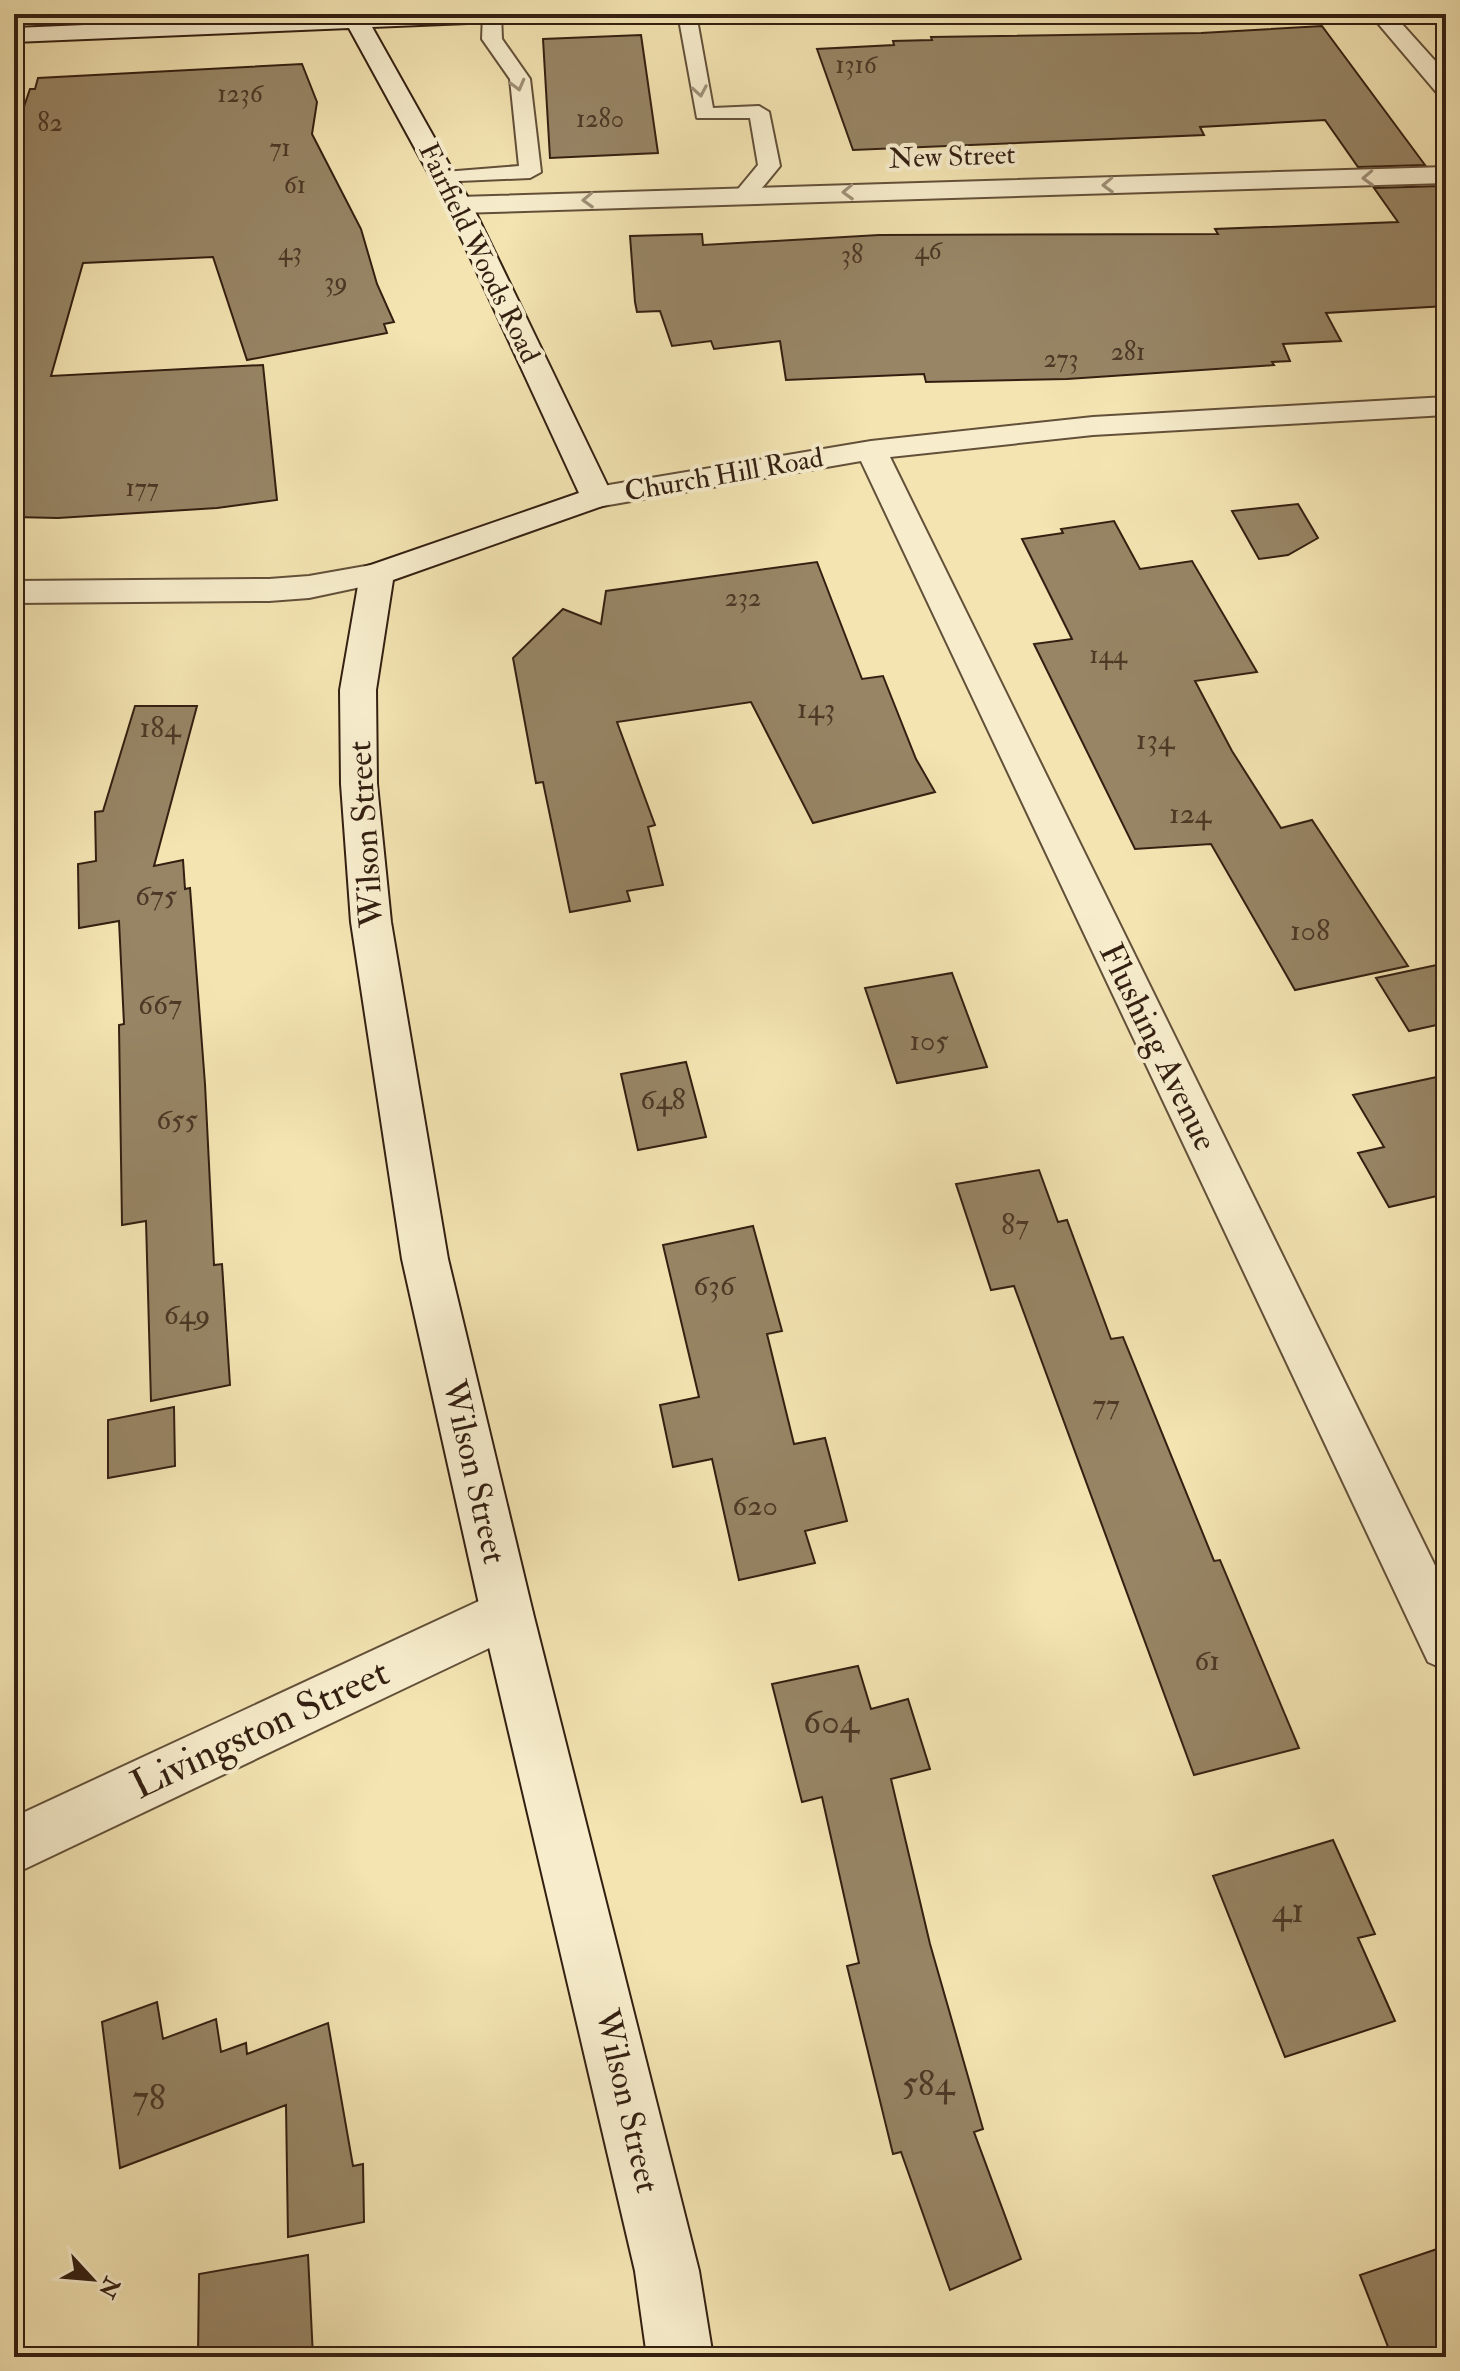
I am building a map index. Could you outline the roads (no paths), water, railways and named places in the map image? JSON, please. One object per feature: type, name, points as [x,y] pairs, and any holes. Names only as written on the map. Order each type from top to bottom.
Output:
[{"type":"street","points":[[14,35],[106,22],[513,14]]},
{"type":"street","points":[[1381,14],[1446,88]]},
{"type":"street","name":"Fairfield Woods Road","points":[[355,16],[459,205],[597,497]]},
{"type":"street","name":"New Street","points":[[459,205],[1446,175]]},
{"type":"street","name":"Church Hill Road","points":[[14,592],[309,587],[377,574],[597,497],[871,450],[1093,426],[1446,406]]},
{"type":"street","name":"Flushing Avenue","points":[[871,450],[1446,1644]]},
{"type":"street","name":"Wilson Street","points":[[377,574],[358,690],[359,784],[371,922],[425,1259],[507,1613],[667,2271],[680,2357]]},
{"type":"street","name":"Livingston Street","points":[[14,1846],[507,1613]]},
{"type":"lane","points":[[687,14],[704,114],[759,112],[769,166],[745,194]]},
{"type":"lane","points":[[444,178],[530,172],[520,79],[492,39],[492,15]]}]
